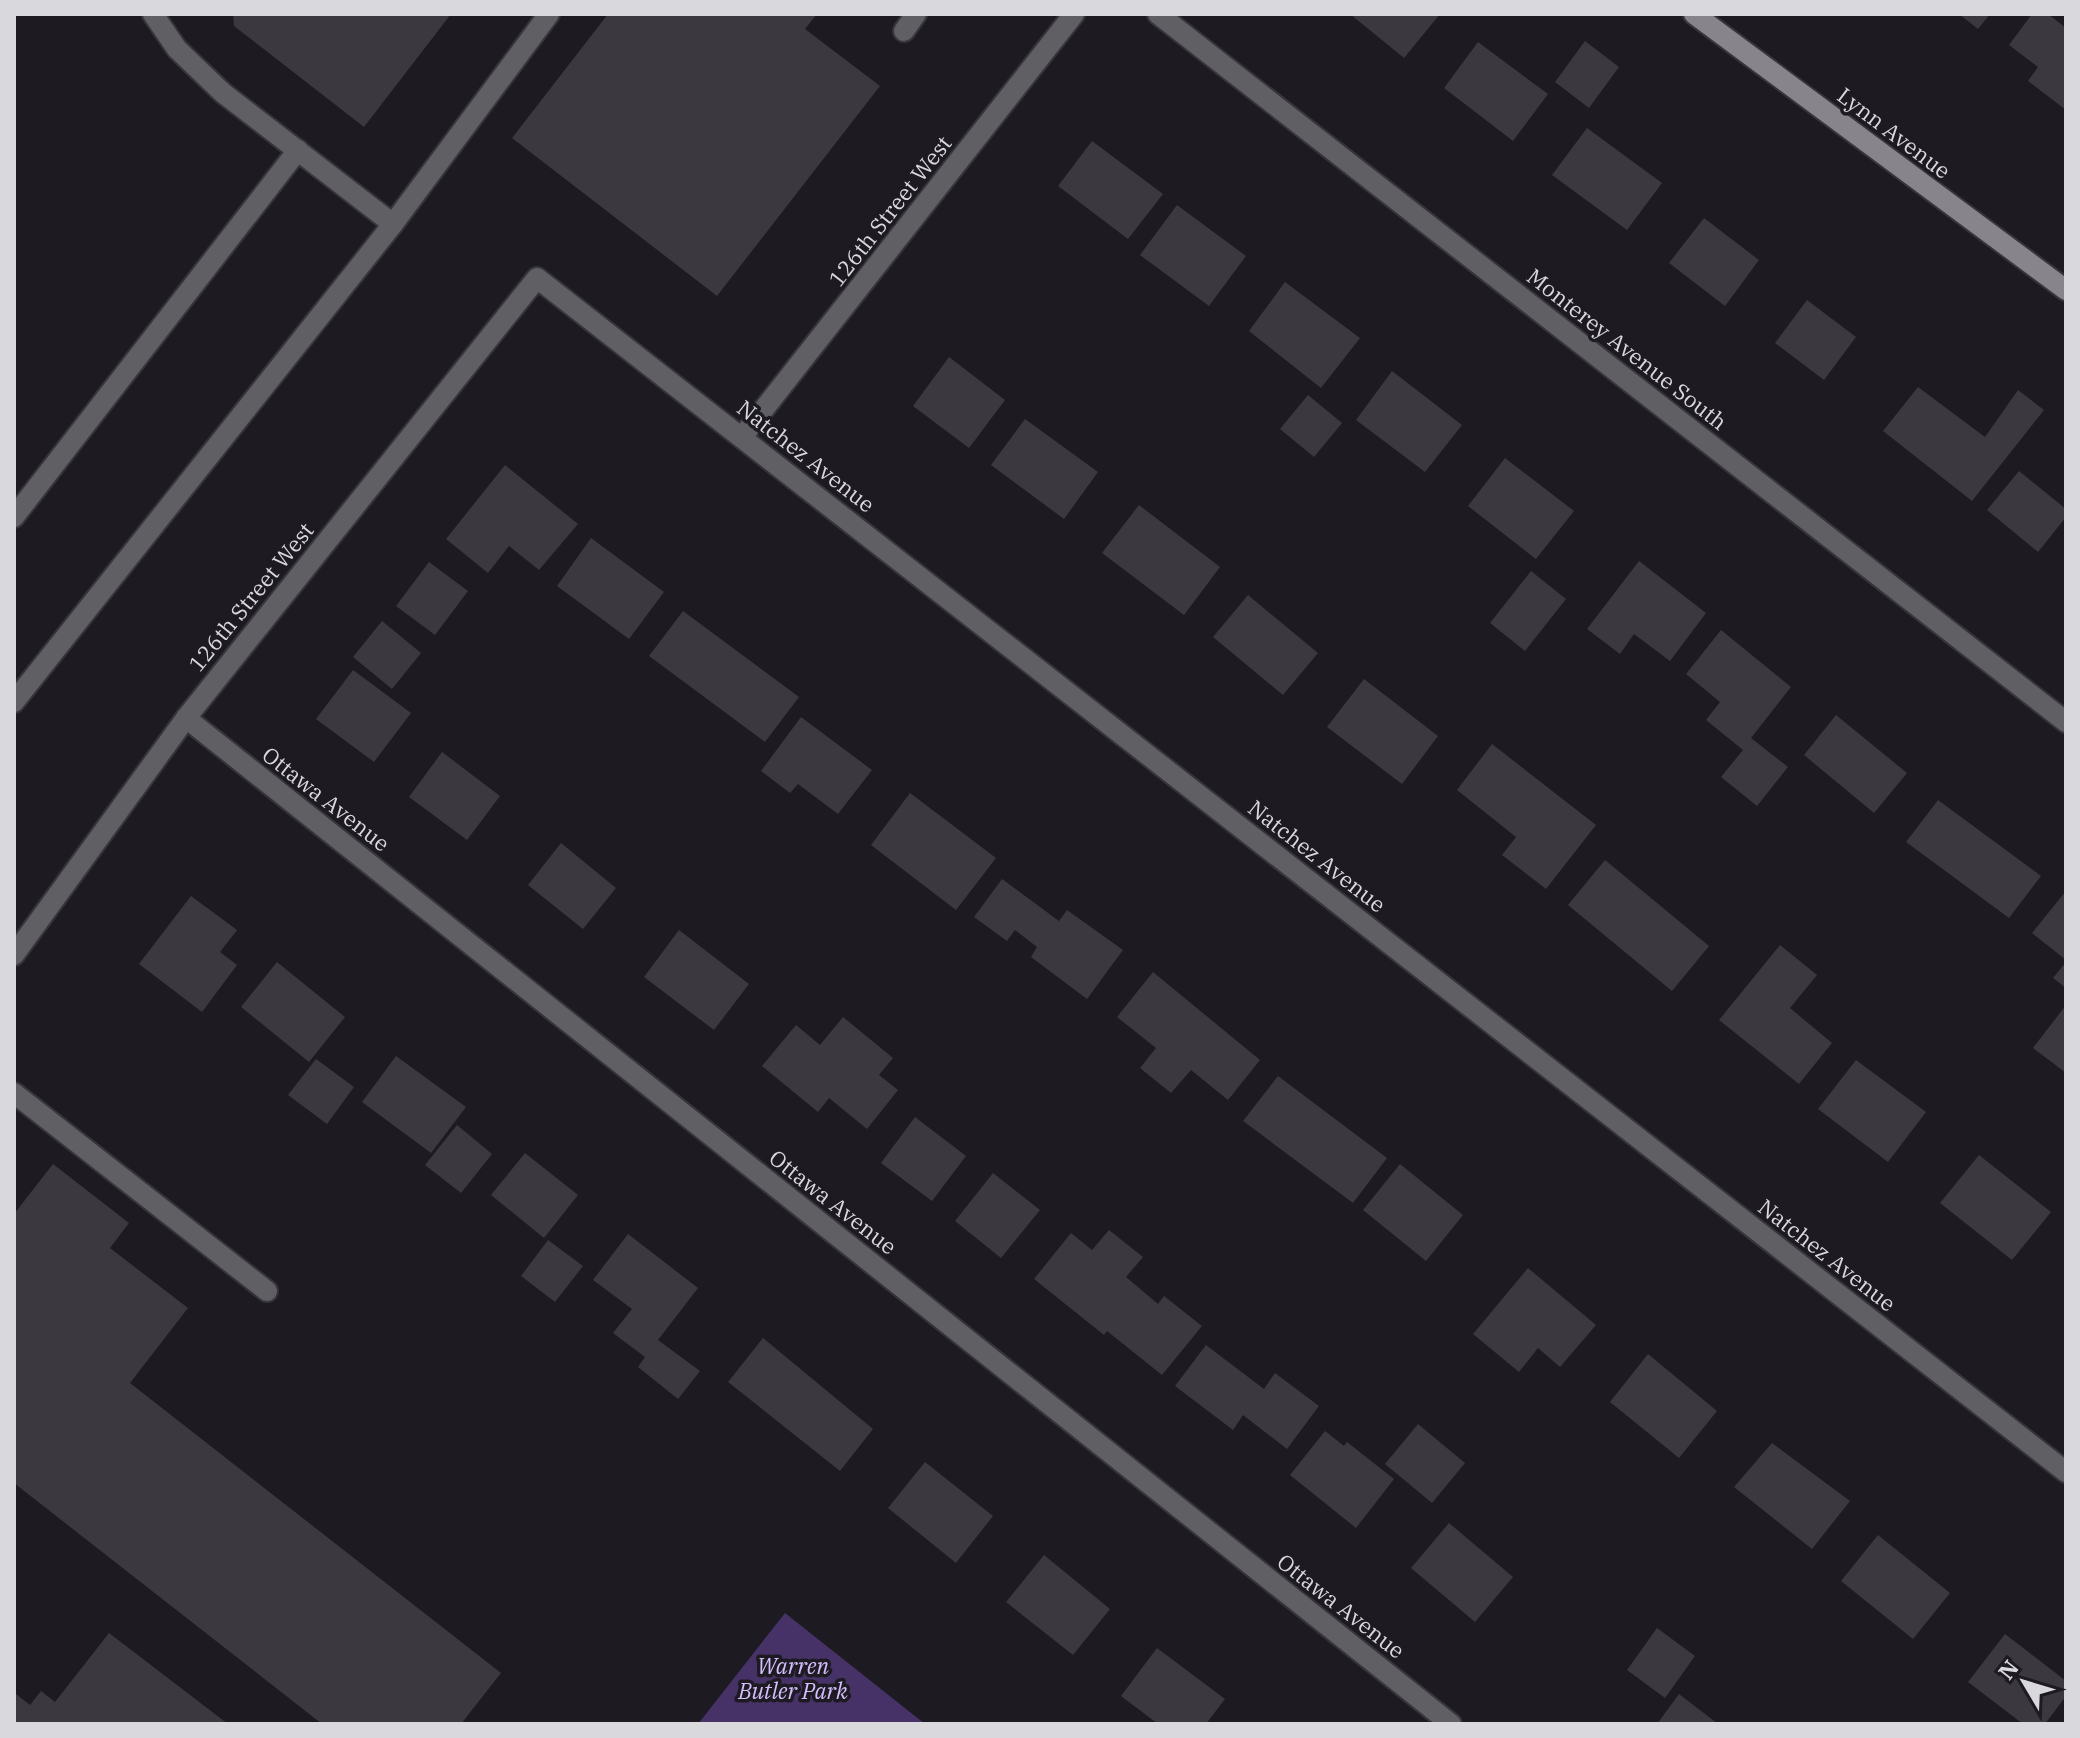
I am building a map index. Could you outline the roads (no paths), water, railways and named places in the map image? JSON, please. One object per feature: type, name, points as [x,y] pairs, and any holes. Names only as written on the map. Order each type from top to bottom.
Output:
[{"type":"main road","name":"Lynn Avenue","points":[[1694,14],[2066,290]]},
{"type":"street","points":[[153,14],[177,49],[223,93],[393,224]]},
{"type":"street","points":[[14,702],[393,224],[549,14]]},
{"type":"street","name":"126th Street West","points":[[742,437],[1074,14]]},
{"type":"street","name":"Monterey Avenue South","points":[[1158,14],[2066,722]]},
{"type":"street","points":[[14,517],[298,150]]},
{"type":"street","name":"126th Street West","points":[[14,955],[186,718],[537,278]]},
{"type":"street","name":"Natchez Avenue","points":[[537,278],[2066,1472]]},
{"type":"street","name":"Ottawa Avenue","points":[[186,718],[1451,1724]]},
{"type":"street","points":[[14,1093],[267,1291]]},
{"type":"park label","name":"Warren Butler Park","points":[[793,1678]]}]
